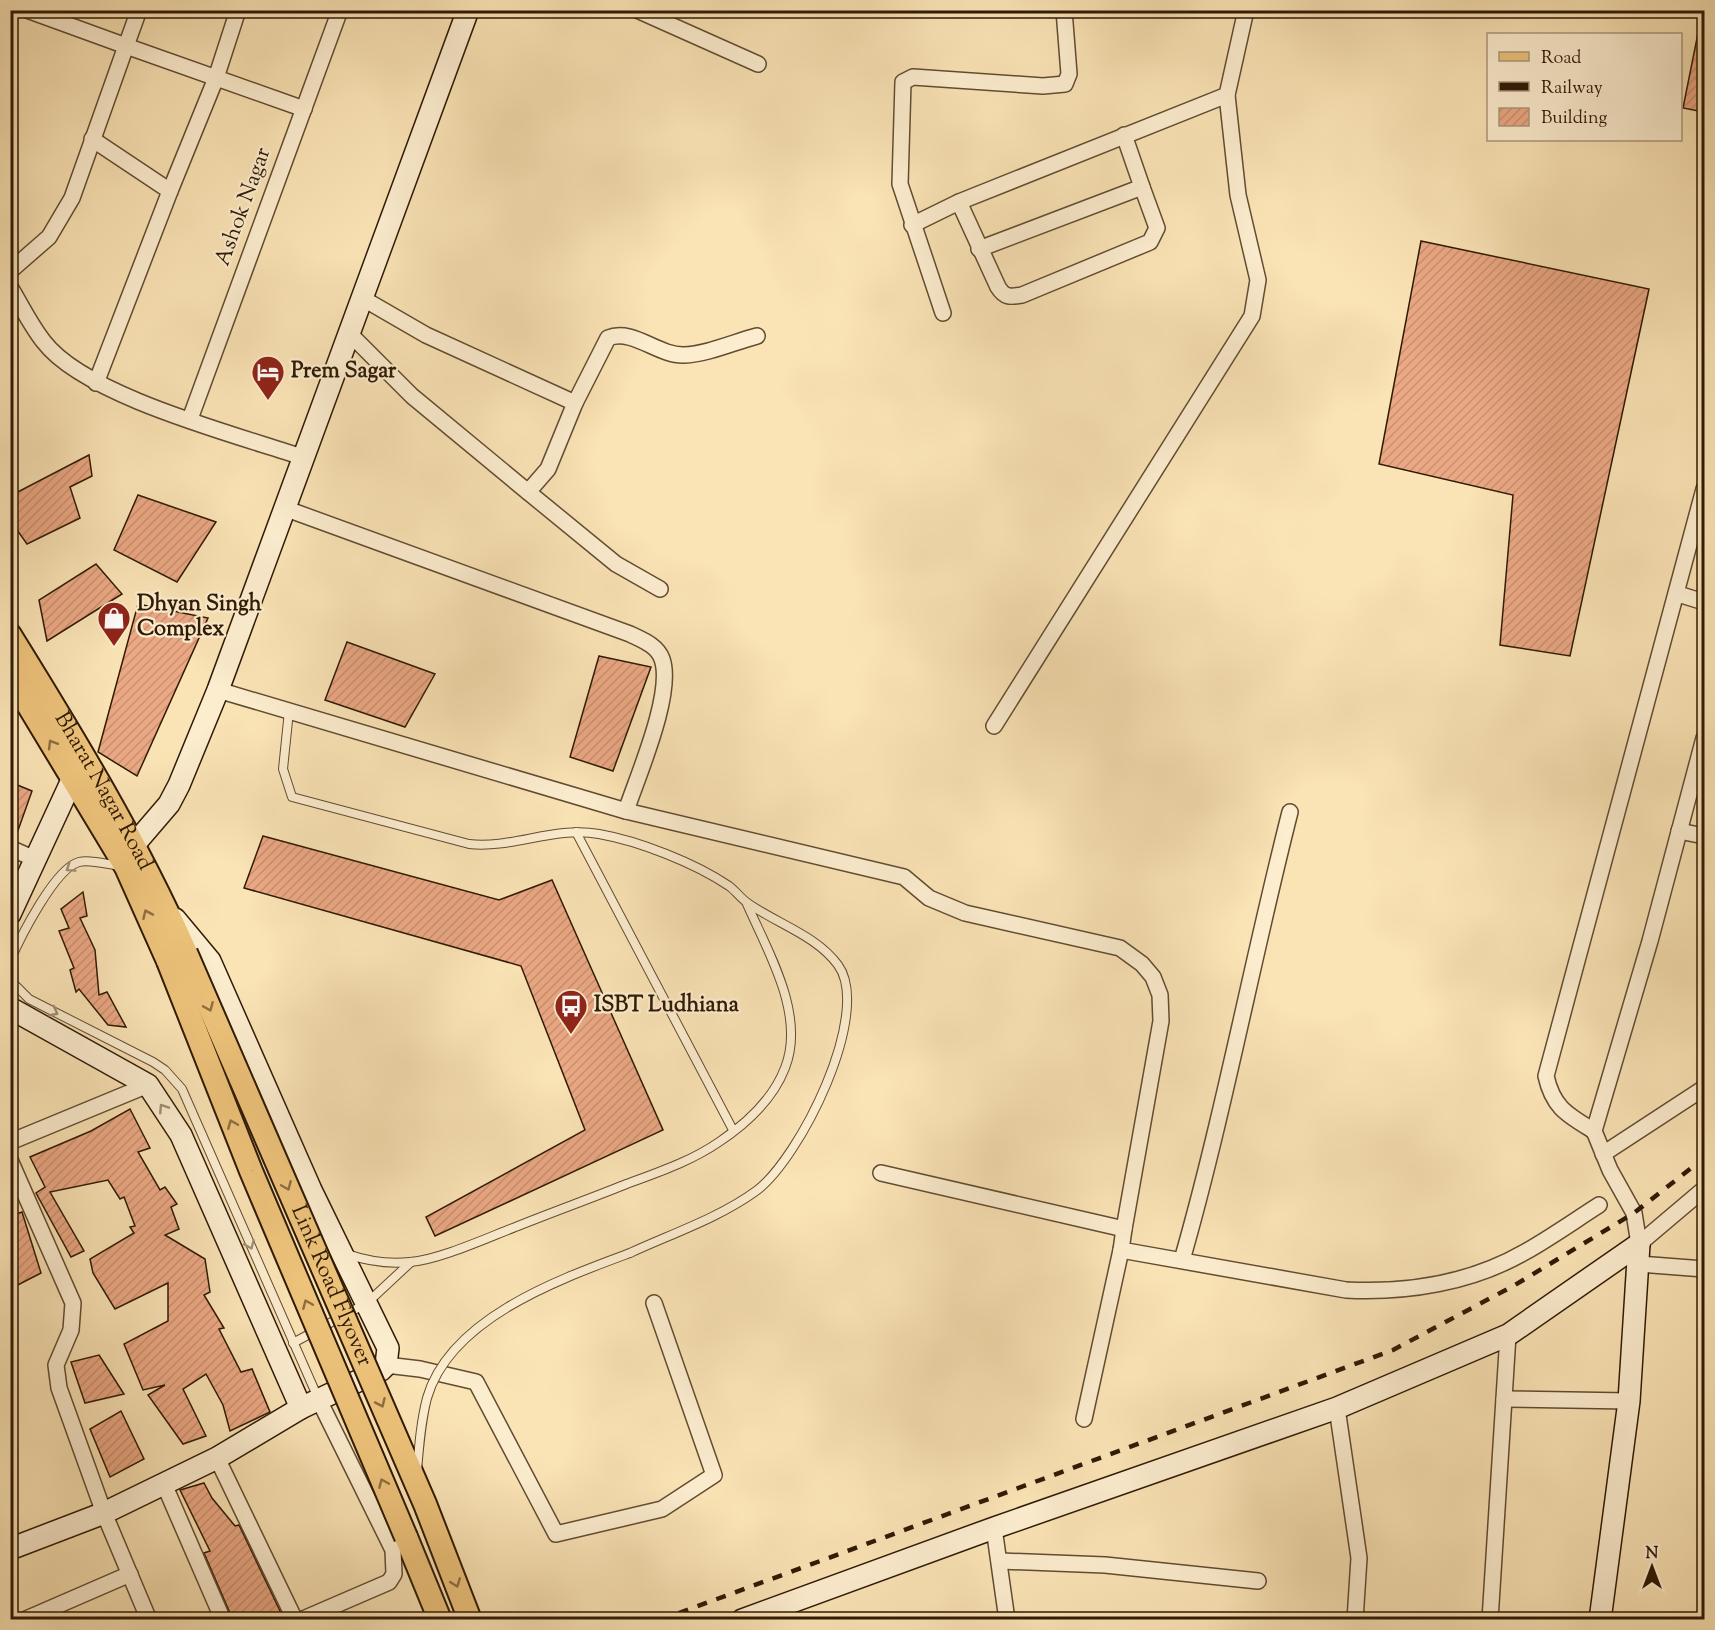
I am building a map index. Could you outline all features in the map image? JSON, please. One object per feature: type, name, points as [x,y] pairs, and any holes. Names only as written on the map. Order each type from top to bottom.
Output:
[{"type":"main road","name":"Bharat Nagar Road","points":[[10,635],[96,775],[129,856],[177,957]]},
{"type":"main road","name":"Bharat Nagar Road","points":[[10,675],[73,778],[166,909],[177,957]]},
{"type":"main road","name":"Link Road Flyover","points":[[177,957],[416,1483],[470,1620]]},
{"type":"main road","name":"Link Road Flyover","points":[[177,957],[251,1171],[440,1620]]},
{"type":"street","points":[[27,10],[304,109]]},
{"type":"street","points":[[10,271],[49,237],[72,198],[139,10]]},
{"type":"street","points":[[96,383],[216,78],[238,10]]},
{"type":"street","name":"Ashok Nagar","points":[[190,419],[340,10]]},
{"type":"street","points":[[129,856],[169,804],[218,690],[468,10]]},
{"type":"street","points":[[637,10],[758,64]]},
{"type":"street","points":[[943,313],[900,184],[903,82],[913,77],[1043,86],[1065,84],[1069,74],[1064,10]]},
{"type":"street","points":[[994,726],[1252,316],[1258,280],[1238,195],[1227,95],[1246,10]]},
{"type":"street","points":[[912,225],[959,202],[1227,95]]},
{"type":"street","points":[[959,202],[979,249],[1003,294],[1009,298],[1022,295],[1150,242],[1157,228],[1124,135]]},
{"type":"street","points":[[92,139],[170,191]]},
{"type":"street","points":[[979,249],[1142,187]]},
{"type":"street","points":[[10,287],[45,344],[96,383],[190,419],[302,457]]},
{"type":"street","points":[[362,298],[426,335],[575,403]]},
{"type":"street","points":[[349,333],[412,396],[528,492],[616,564],[660,589]]},
{"type":"street","points":[[528,492],[548,469],[575,403],[608,338],[629,337],[659,351],[685,355],[757,336]]},
{"type":"street","points":[[1600,1620],[1629,1401],[1639,1254],[1634,1213],[1603,1154],[1594,1131],[1556,1104],[1550,1094],[1546,1076],[1678,594],[1701,518],[1704,489]]},
{"type":"street","points":[[284,508],[630,634],[654,646],[662,657],[664,688],[626,811]]},
{"type":"street","points":[[1678,594],[1704,602]]},
{"type":"street","points":[[218,690],[626,811],[904,877],[929,898],[965,913],[1119,948],[1142,964],[1153,977],[1160,995],[1161,1021],[1121,1250],[1084,1419]]},
{"type":"street","points":[[1594,1131],[1679,831],[1699,779],[1704,738]]},
{"type":"street","points":[[10,914],[73,778]]},
{"type":"street","points":[[1182,1260],[1199,1200],[1257,941],[1290,812]]},
{"type":"street","points":[[1679,831],[1704,836]]},
{"type":"street","points":[[10,848],[35,859]]},
{"type":"street","points":[[166,909],[210,961],[311,1190],[388,1348],[386,1365]]},
{"type":"street","points":[[10,1008],[148,1086],[181,1136],[310,1404],[393,1550],[395,1565],[389,1582],[301,1620]]},
{"type":"street","points":[[10,1142],[148,1086]]},
{"type":"street","points":[[1603,1154],[1704,1088]]},
{"type":"street","points":[[10,1160],[73,1303],[71,1330],[56,1365],[57,1378],[104,1513],[149,1620]]},
{"type":"street","points":[[881,1173],[1124,1229]]},
{"type":"street","points":[[742,1620],[994,1528],[1337,1408],[1508,1335],[1639,1254],[1704,1189]]},
{"type":"street","points":[[1121,1250],[1346,1290],[1382,1292],[1417,1287],[1476,1273],[1523,1253],[1599,1205]]},
{"type":"street","points":[[1639,1254],[1704,1269]]},
{"type":"street","points":[[10,1549],[104,1513],[164,1484],[217,1458],[310,1404],[386,1365],[420,1369],[476,1382],[556,1534],[662,1509],[714,1475],[654,1304]]},
{"type":"street","points":[[1490,1620],[1508,1335]]},
{"type":"street","points":[[1504,1399],[1629,1401]]},
{"type":"street","points":[[1337,1408],[1359,1558],[1355,1620]]},
{"type":"street","points":[[217,1458],[295,1620]]},
{"type":"street","points":[[164,1484],[223,1620]]},
{"type":"street","points":[[994,1528],[1007,1620]]},
{"type":"street","points":[[1000,1561],[1105,1565],[1258,1581]]},
{"type":"street","points":[[24,1620],[130,1574]]},
{"type":"lane","points":[[289,711],[283,769],[292,797],[469,844],[492,844],[576,831],[599,834],[671,857],[730,887],[746,903],[818,944],[839,965],[846,981],[849,1005],[845,1034],[805,1129],[775,1173],[757,1191],[732,1206],[630,1253],[575,1274],[513,1302],[474,1330],[444,1364],[428,1396],[421,1432],[416,1483]]},
{"type":"lane","points":[[576,831],[733,1130]]},
{"type":"lane","points":[[10,961],[51,888],[70,866],[88,861],[129,856]]},
{"type":"lane","points":[[342,1252],[378,1261],[411,1262],[461,1247],[676,1166],[719,1142],[761,1106],[776,1087],[790,1049],[784,993],[746,903]]},
{"type":"lane","points":[[10,976],[13,983],[28,999],[153,1062],[165,1070],[182,1089],[293,1343],[310,1404]]},
{"type":"lane","points":[[293,1343],[367,1303],[411,1262]]},
{"type":"building","points":[[1698,33],[1704,34],[1704,112],[1683,108]]},
{"type":"building","points":[[1421,241],[1649,289],[1570,656],[1500,645],[1513,495],[1379,464]]},
{"type":"building","points":[[89,455],[92,476],[70,487],[80,518],[27,544],[10,520],[10,496]]},
{"type":"building","points":[[138,495],[216,522],[177,582],[114,550]]},
{"type":"building","points":[[96,564],[122,594],[47,641],[39,600]]},
{"type":"building","points":[[138,604],[208,618],[137,776],[98,752]]},
{"type":"building","points":[[347,642],[435,674],[405,727],[325,700]]},
{"type":"building","points":[[599,656],[651,667],[613,771],[570,757]]},
{"type":"building","points":[[10,782],[32,791],[15,839],[10,838]]},
{"type":"building","points":[[263,836],[499,900],[552,880],[663,1130],[435,1236],[426,1217],[585,1130],[521,966],[244,888]]},
{"type":"building","points":[[83,892],[87,916],[80,918],[95,950],[99,995],[107,992],[126,1027],[108,1025],[79,989],[76,992],[70,970],[74,968],[59,931],[69,928],[61,909]]},
{"type":"building","points":[[130,1109],[150,1148],[138,1152],[160,1190],[165,1187],[177,1204],[171,1207],[179,1229],[165,1235],[205,1259],[210,1292],[204,1295],[224,1328],[219,1329],[241,1372],[252,1369],[270,1412],[230,1431],[223,1405],[206,1374],[183,1389],[206,1436],[183,1444],[148,1395],[165,1385],[143,1390],[124,1344],[168,1321],[168,1283],[115,1309],[93,1273],[90,1259],[134,1233],[130,1227],[135,1226],[124,1197],[120,1199],[108,1180],[50,1192],[84,1251],[71,1257],[36,1193],[45,1187],[30,1157],[91,1131]]},
{"type":"building","points":[[22,1212],[41,1273],[10,1289],[10,1216]]},
{"type":"building","points":[[99,1355],[124,1394],[85,1403],[71,1362]]},
{"type":"building","points":[[121,1411],[144,1459],[110,1477],[90,1429]]},
{"type":"building","points":[[204,1483],[212,1498],[235,1526],[239,1525],[281,1613],[260,1620],[233,1620],[204,1553],[210,1551],[180,1490]]},
{"type":"railway","points":[[660,1620],[1393,1350],[1515,1285],[1634,1213],[1704,1158]]},
{"type":"place","name":"Prem Sagar","points":[[268,401]]},
{"type":"place","name":"Dhyan Singh Complex","points":[[114,647]]},
{"type":"place","name":"ISBT Ludhiana","points":[[571,1035]]}]
